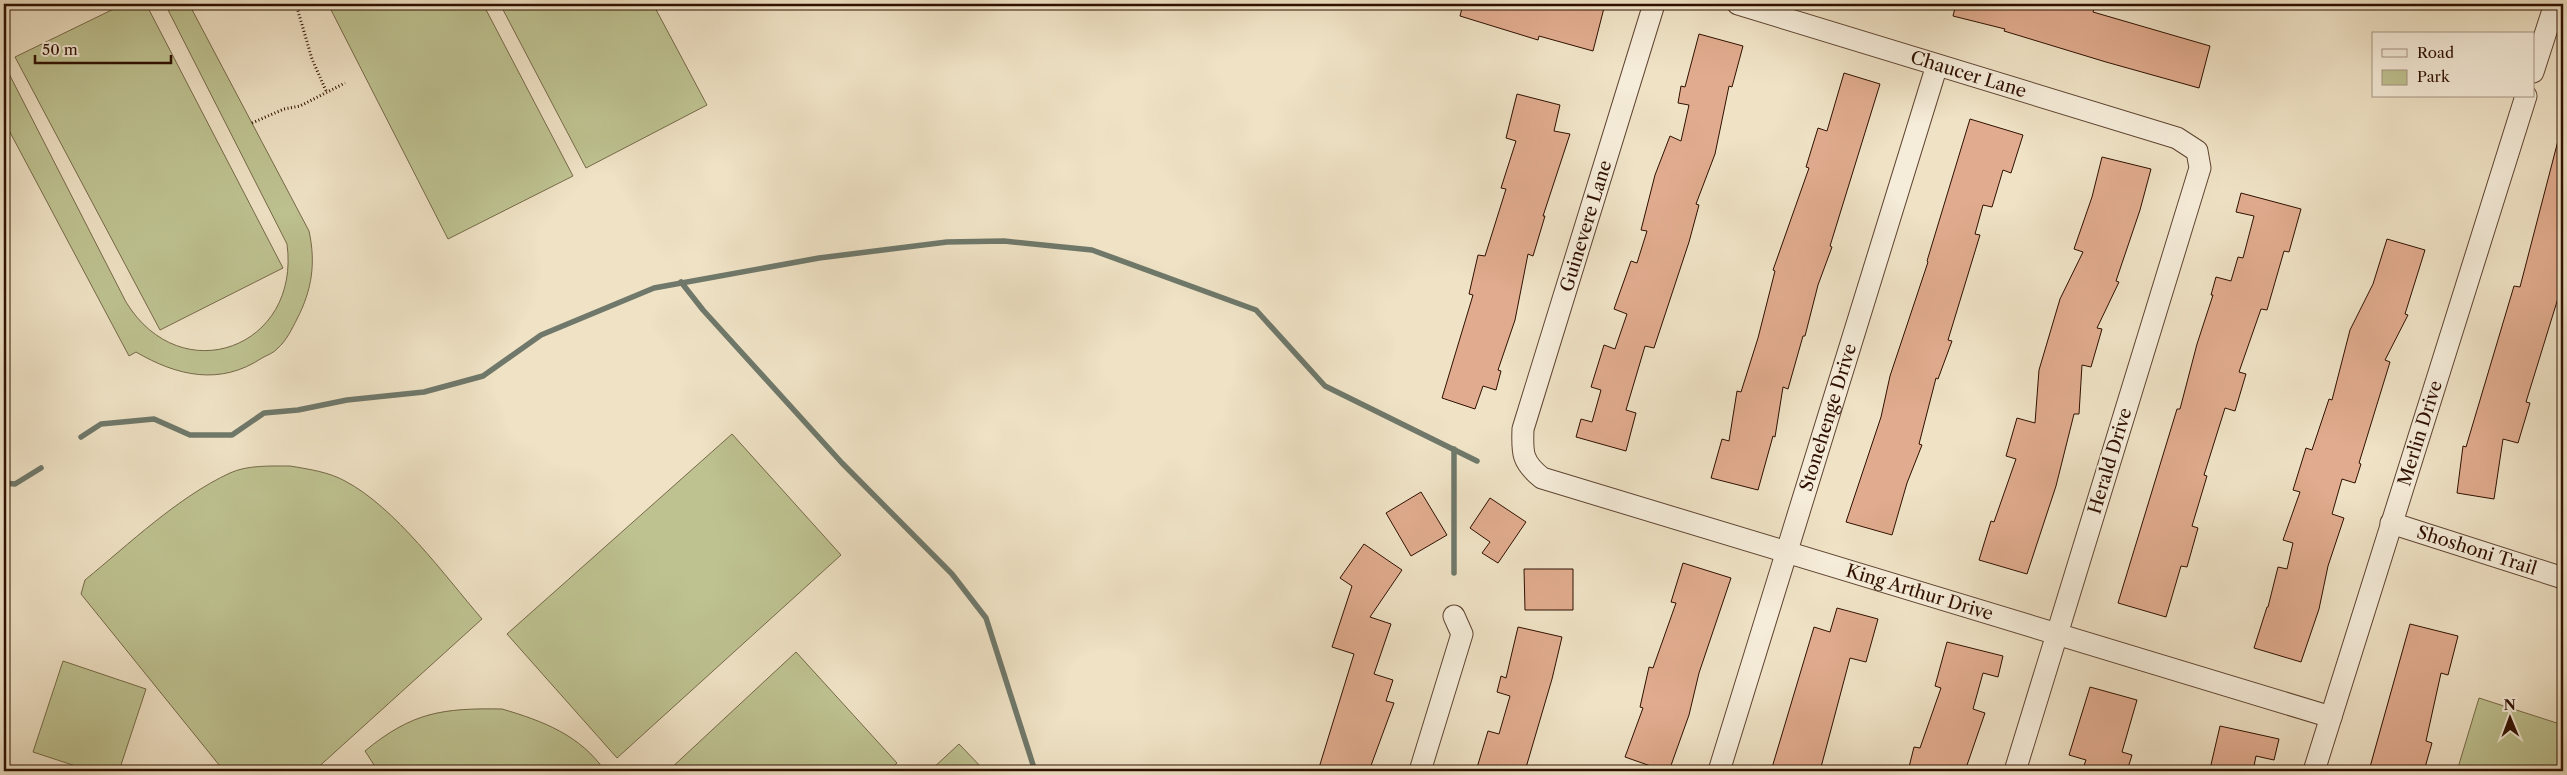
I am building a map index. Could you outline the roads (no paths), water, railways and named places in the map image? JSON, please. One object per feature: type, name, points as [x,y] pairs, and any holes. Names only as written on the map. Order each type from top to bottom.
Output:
[{"type":"street","name":"Guinevere Lane","points":[[1522,450],[1523,429],[1654,4]]},
{"type":"street","name":"Chaucer Lane","points":[[1738,4],[2177,138],[2197,151]]},
{"type":"street","points":[[2534,69],[2555,4]]},
{"type":"street","name":"Stonehenge Drive","points":[[1719,771],[1937,65]]},
{"type":"street","name":"Merlin Drive","points":[[2314,771],[2525,98]]},
{"type":"street","name":"Herald Drive","points":[[2015,771],[2200,168],[2197,151]]},
{"type":"street","name":"King Arthur Drive","points":[[1522,450],[1528,467],[1542,478],[1787,550],[2331,717]]},
{"type":"street","name":"Shoshoni Trail","points":[[2391,523],[2563,578]]},
{"type":"street","points":[[1420,771],[1462,634],[1454,616]]},
{"type":"waterway","points":[[81,437],[101,424],[154,419],[190,435],[232,435],[264,413],[298,410],[347,400],[424,392],[483,376],[541,335],[654,288],[819,258],[947,242],[1004,241],[1092,250],[1256,310],[1325,386],[1477,461]]},
{"type":"waterway","points":[[681,282],[703,310],[842,463],[952,574],[986,618],[1035,771]]},
{"type":"waterway","points":[[1454,449],[1454,573]]},
{"type":"waterway","points":[[4,483],[15,484],[41,468]]}]
